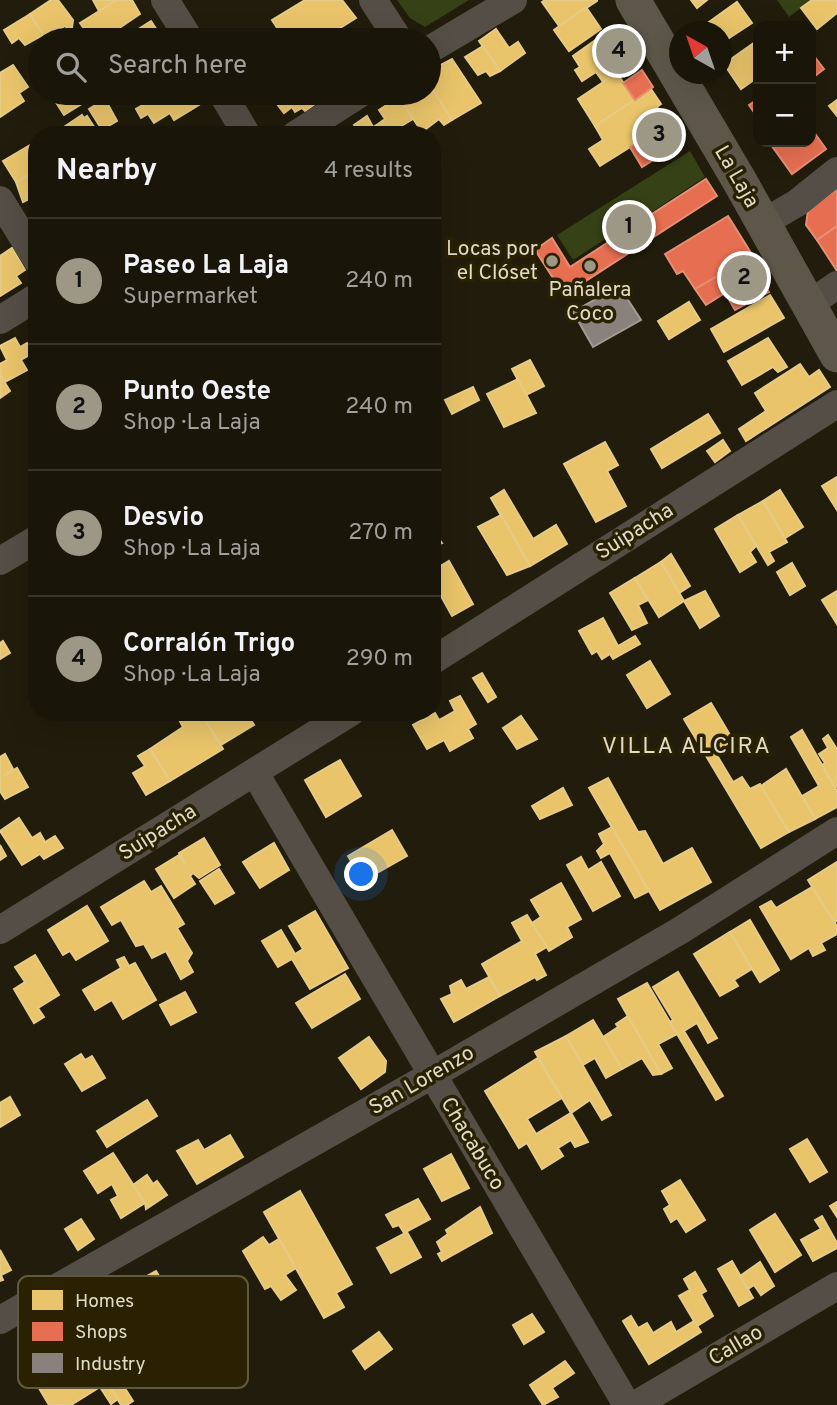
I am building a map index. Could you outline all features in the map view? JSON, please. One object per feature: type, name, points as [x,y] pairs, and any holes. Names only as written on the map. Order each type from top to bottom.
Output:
[{"type":"main road","name":"La Laja","points":[[633,0],[837,355]]},
{"type":"street","points":[[165,0],[182,28]]},
{"type":"street","points":[[373,0],[391,28]]},
{"type":"street","points":[[441,43],[513,0]]},
{"type":"street","points":[[229,105],[242,126]]},
{"type":"street","points":[[309,126],[342,105]]},
{"type":"street","points":[[763,223],[797,203],[837,171]]},
{"type":"street","points":[[0,200],[28,245]]},
{"type":"street","points":[[808,305],[837,285]]},
{"type":"street","points":[[0,320],[28,303]]},
{"type":"street","name":"Suipacha","points":[[441,655],[837,404]]},
{"type":"street","points":[[0,561],[28,544]]},
{"type":"street","name":"Suipacha","points":[[0,930],[337,721]]},
{"type":"street","name":"Chacabuco","points":[[255,773],[627,1405]]},
{"type":"street","name":"San Lorenzo","points":[[78,1276],[681,930],[837,831]]},
{"type":"street","name":"Callao","points":[[635,1405],[837,1286]]},
{"type":"street","name":"San Lorenzo","points":[[0,1320],[18,1310]]},
{"type":"green space","points":[[397,0],[469,0],[425,27],[410,18]]},
{"type":"green space","points":[[777,0],[812,0],[789,17]]},
{"type":"green space","points":[[690,151],[705,177],[573,260],[557,235]]},
{"type":"building: Homes","points":[[51,0],[58,0],[73,20],[72,28],[39,28],[30,14]]},
{"type":"building: Homes","points":[[93,0],[117,0],[99,11]]},
{"type":"building: Homes","points":[[117,0],[132,0],[140,14],[119,28],[84,28],[80,23]]},
{"type":"building: Homes","points":[[305,0],[342,0],[356,18],[340,28],[277,28],[272,20]]},
{"type":"building: Homes","points":[[691,0],[707,0],[697,8]]},
{"type":"building: Homes","points":[[812,0],[837,0],[837,13],[817,29],[816,21],[811,21],[801,8]]},
{"type":"building: Homes","points":[[597,1],[559,26],[542,2]]},
{"type":"building: Homes","points":[[737,2],[752,23],[732,36],[732,21],[710,21]]},
{"type":"building: Homes","points":[[586,7],[601,29],[569,51],[554,30]]},
{"type":"building: Homes","points":[[30,14],[39,28],[28,28],[28,43],[25,45],[19,38],[12,43],[4,30]]},
{"type":"building: Homes","points":[[151,21],[156,28],[140,28]]},
{"type":"building: Homes","points":[[496,29],[509,48],[518,42],[525,53],[500,71],[479,41]]},
{"type":"building: Homes","points":[[611,29],[633,62],[603,82],[596,72],[582,81],[575,70],[580,67],[573,56]]},
{"type":"building: Homes","points":[[753,44],[753,81],[741,89],[732,76],[732,58]]},
{"type":"building: Homes","points":[[483,46],[500,71],[490,76],[486,71],[478,75],[465,57]]},
{"type":"building: Homes","points":[[452,59],[481,103],[452,120],[441,103],[441,65]]},
{"type":"building: Homes","points":[[13,65],[28,87],[19,93],[24,101],[0,117],[0,73]]},
{"type":"building: Homes","points":[[617,73],[635,100],[595,126],[578,99]]},
{"type":"building: Homes","points":[[651,89],[661,104],[657,107],[667,124],[600,166],[589,149],[603,140],[595,126]]},
{"type":"building: Homes","points":[[837,100],[837,116],[829,106]]},
{"type":"building: Homes","points":[[441,103],[452,120],[444,125],[439,119],[430,126],[418,126],[404,105],[441,105]]},
{"type":"building: Homes","points":[[58,105],[80,105],[64,115]]},
{"type":"building: Homes","points":[[95,105],[108,105],[117,121],[109,126],[100,126],[89,109]]},
{"type":"building: Homes","points":[[143,105],[199,105],[174,120],[170,113],[154,123],[148,114],[141,118],[136,109]]},
{"type":"building: Homes","points":[[278,105],[314,105],[305,111],[302,108],[295,112],[292,107],[284,113]]},
{"type":"building: Homes","points":[[387,105],[404,105],[413,119],[401,126],[375,126],[385,119],[379,110]]},
{"type":"building: Homes","points":[[82,115],[84,118],[87,116],[93,126],[66,126]]},
{"type":"building: Homes","points":[[367,116],[372,126],[355,126],[354,125]]},
{"type":"building: Homes","points":[[28,146],[28,175],[16,182],[3,161]]},
{"type":"building: Homes","points":[[28,175],[28,200],[23,202],[16,182]]},
{"type":"building: Homes","points":[[12,248],[25,270],[16,276],[21,283],[0,296],[0,256]]},
{"type":"building: Homes","points":[[770,295],[784,318],[724,352],[711,329]]},
{"type":"building: Homes","points":[[689,302],[700,320],[669,339],[658,321]]},
{"type":"building: Homes","points":[[15,338],[20,347],[28,345],[28,356],[21,360],[27,370],[5,382],[0,374],[0,364],[7,360],[0,346]]},
{"type":"building: Homes","points":[[768,338],[787,367],[778,372],[773,367],[742,385],[728,361]]},
{"type":"building: Homes","points":[[530,360],[544,386],[526,395],[512,369]]},
{"type":"building: Homes","points":[[800,364],[809,377],[819,370],[830,387],[746,441],[739,429],[766,411],[755,393]]},
{"type":"building: Homes","points":[[0,375],[10,391],[0,398]]},
{"type":"building: Homes","points":[[518,379],[536,413],[504,427],[487,394]]},
{"type":"building: Homes","points":[[473,387],[479,400],[452,414],[445,400]]},
{"type":"building: Homes","points":[[708,414],[720,433],[662,468],[651,449]]},
{"type":"building: Homes","points":[[723,440],[730,451],[715,462],[707,451]]},
{"type":"building: Homes","points":[[605,442],[618,465],[607,471],[626,506],[596,522],[564,464]]},
{"type":"building: Homes","points":[[837,477],[837,510],[822,486]]},
{"type":"building: Homes","points":[[504,490],[533,539],[556,525],[567,544],[530,566],[491,498]]},
{"type":"building: Homes","points":[[780,490],[803,527],[785,538],[763,501]]},
{"type":"building: Homes","points":[[763,501],[787,542],[769,552],[774,561],[768,565],[738,515]]},
{"type":"building: Homes","points":[[501,515],[530,566],[507,575],[478,527]]},
{"type":"building: Homes","points":[[738,515],[756,546],[750,552],[756,562],[740,572],[715,529]]},
{"type":"building: Homes","points":[[671,554],[690,586],[679,593],[661,562]]},
{"type":"building: Homes","points":[[449,561],[473,604],[452,616],[441,596],[441,566]]},
{"type":"building: Homes","points":[[661,562],[684,601],[659,617],[635,578]]},
{"type":"building: Homes","points":[[792,563],[805,586],[790,595],[777,572]]},
{"type":"building: Homes","points":[[635,578],[648,600],[638,605],[647,623],[632,630],[610,593]]},
{"type":"building: Homes","points":[[705,591],[719,616],[700,628],[684,601]]},
{"type":"building: Homes","points":[[837,591],[837,624],[822,600]]},
{"type":"building: Homes","points":[[603,618],[618,646],[635,636],[640,644],[613,659],[610,654],[602,659],[597,651],[592,654],[579,631]]},
{"type":"building: Homes","points":[[3,641],[10,653],[0,659],[0,643]]},
{"type":"building: Homes","points":[[650,661],[670,694],[647,708],[627,675]]},
{"type":"building: Homes","points":[[482,673],[496,697],[488,702],[473,678]]},
{"type":"building: Homes","points":[[460,696],[476,724],[468,729],[473,738],[450,751],[444,740],[427,749],[413,725],[420,721],[441,721],[455,711],[450,701]]},
{"type":"building: Homes","points":[[711,703],[733,740],[715,752],[733,782],[742,777],[750,789],[760,784],[789,832],[761,848],[684,719]]},
{"type":"building: Homes","points":[[521,716],[537,739],[517,749],[503,728]]},
{"type":"building: Homes","points":[[180,721],[206,721],[223,749],[170,781],[150,749],[183,727]]},
{"type":"building: Homes","points":[[206,721],[252,721],[254,725],[221,745]]},
{"type":"building: Homes","points":[[802,730],[837,791],[837,807],[815,819],[802,796],[819,786],[791,737]]},
{"type":"building: Homes","points":[[828,735],[837,749],[835,788],[819,754],[828,748],[823,739]]},
{"type":"building: Homes","points":[[150,749],[170,781],[146,795],[133,773],[145,766],[138,756]]},
{"type":"building: Homes","points":[[5,754],[13,769],[4,776],[17,768],[28,787],[5,799],[0,791],[0,757]]},
{"type":"building: Homes","points":[[340,760],[361,796],[326,817],[305,780]]},
{"type":"building: Homes","points":[[786,769],[815,819],[789,832],[761,786]]},
{"type":"building: Homes","points":[[608,778],[638,832],[645,831],[663,864],[692,848],[711,882],[660,910],[589,788]]},
{"type":"building: Homes","points":[[563,788],[572,805],[540,819],[532,806]]},
{"type":"building: Homes","points":[[19,818],[32,838],[40,833],[45,842],[55,836],[63,848],[44,859],[40,854],[22,865],[0,831]]},
{"type":"building: Homes","points":[[612,827],[649,891],[635,898],[610,853],[601,858],[597,851],[604,844],[599,834]]},
{"type":"building: Homes","points":[[392,830],[407,856],[363,881],[348,856]]},
{"type":"building: Homes","points":[[204,838],[220,865],[199,878],[193,873],[190,876],[195,884],[174,898],[156,869],[179,855],[185,864],[179,853]]},
{"type":"building: Homes","points":[[274,843],[289,870],[260,888],[243,862]]},
{"type":"building: Homes","points":[[0,845],[6,856],[0,860]]},
{"type":"building: Homes","points":[[581,857],[588,870],[601,862],[620,896],[593,911],[567,865]]},
{"type":"building: Homes","points":[[837,862],[837,921],[834,922],[808,880]]},
{"type":"building: Homes","points":[[219,869],[234,893],[215,904],[200,881]]},
{"type":"building: Homes","points":[[144,881],[151,892],[161,886],[184,924],[177,928],[192,953],[187,961],[193,972],[181,979],[166,951],[152,958],[144,944],[136,946],[121,920],[112,925],[101,907]]},
{"type":"building: Homes","points":[[561,883],[581,919],[567,927],[572,937],[549,951],[532,923],[541,917],[531,900]]},
{"type":"building: Homes","points":[[812,887],[837,926],[837,934],[821,943],[825,950],[813,956],[809,948],[791,959],[760,907],[771,901],[776,908]]},
{"type":"building: Homes","points":[[87,906],[108,941],[76,960],[70,951],[63,955],[48,930]]},
{"type":"building: Homes","points":[[315,911],[348,968],[310,989],[292,959],[278,967],[262,941],[281,930],[295,954],[303,949],[289,926]]},
{"type":"building: Homes","points":[[527,915],[547,947],[535,954],[546,975],[537,980],[535,977],[500,996],[482,964],[522,941],[512,923]]},
{"type":"building: Homes","points":[[750,920],[779,970],[760,982],[730,932]]},
{"type":"building: Homes","points":[[730,932],[752,969],[734,980],[738,986],[720,996],[694,954]]},
{"type":"building: Homes","points":[[35,955],[59,995],[38,1008],[44,1017],[34,1023],[14,989],[25,982],[15,967]]},
{"type":"building: Homes","points":[[124,957],[129,966],[135,963],[156,1000],[123,1019],[112,1000],[95,1010],[83,990],[121,968],[117,960]]},
{"type":"building: Homes","points":[[678,972],[717,1038],[708,1043],[697,1023],[684,1031],[723,1096],[716,1100],[670,1022],[673,1020],[653,987]]},
{"type":"building: Homes","points":[[345,974],[360,999],[312,1028],[296,1003]]},
{"type":"building: Homes","points":[[489,977],[500,996],[454,1022],[441,999],[452,994],[450,986],[461,980],[466,989]]},
{"type":"building: Homes","points":[[647,983],[677,1034],[658,1044],[672,1068],[661,1074],[618,999]]},
{"type":"building: Homes","points":[[185,992],[196,1012],[171,1025],[160,1005]]},
{"type":"building: Homes","points":[[628,1016],[661,1074],[653,1075],[642,1058],[622,1069],[603,1037]]},
{"type":"building: Homes","points":[[593,1020],[622,1069],[606,1078],[595,1058],[583,1065],[566,1036]]},
{"type":"building: Homes","points":[[566,1036],[611,1115],[602,1120],[590,1100],[571,1113],[535,1052]]},
{"type":"building: Homes","points":[[369,1037],[386,1061],[385,1072],[361,1089],[339,1058]]},
{"type":"building: Homes","points":[[81,1054],[85,1060],[92,1056],[105,1078],[82,1091],[65,1064]]},
{"type":"building: Homes","points":[[538,1058],[562,1098],[527,1119],[536,1134],[571,1113],[588,1142],[575,1147],[571,1140],[558,1148],[563,1156],[542,1169],[527,1143],[519,1148],[485,1091]]},
{"type":"building: Homes","points":[[10,1097],[20,1115],[0,1127],[0,1103]]},
{"type":"building: Homes","points":[[147,1100],[157,1116],[107,1147],[97,1131]]},
{"type":"building: Homes","points":[[230,1135],[243,1157],[197,1184],[177,1151],[198,1140],[204,1150]]},
{"type":"building: Homes","points":[[807,1139],[827,1172],[810,1182],[790,1149]]},
{"type":"building: Homes","points":[[113,1153],[145,1203],[121,1218],[111,1200],[118,1196],[112,1184],[98,1193],[84,1171]]},
{"type":"building: Homes","points":[[451,1154],[469,1188],[442,1201],[424,1169]]},
{"type":"building: Homes","points":[[147,1175],[153,1184],[157,1181],[167,1195],[146,1209],[133,1185]]},
{"type":"building: Homes","points":[[680,1180],[705,1220],[686,1232],[677,1218],[671,1222],[664,1209],[670,1205],[662,1191]]},
{"type":"building: Homes","points":[[300,1191],[352,1284],[336,1293],[344,1307],[324,1318],[264,1212]]},
{"type":"building: Homes","points":[[418,1199],[430,1219],[404,1233],[399,1225],[393,1227],[386,1215]]},
{"type":"building: Homes","points":[[837,1202],[837,1217],[830,1206]]},
{"type":"building: Homes","points":[[480,1207],[492,1233],[442,1261],[438,1254],[442,1252],[437,1242],[448,1234],[446,1230]]},
{"type":"building: Homes","points":[[775,1214],[801,1255],[775,1272],[750,1230]]},
{"type":"building: Homes","points":[[822,1216],[837,1243],[837,1248],[813,1261],[801,1240],[821,1229],[815,1220]]},
{"type":"building: Homes","points":[[81,1219],[94,1239],[78,1250],[65,1229]]},
{"type":"building: Homes","points":[[407,1232],[421,1257],[391,1273],[377,1248]]},
{"type":"building: Homes","points":[[263,1237],[269,1245],[279,1239],[296,1268],[285,1275],[296,1290],[281,1300],[271,1286],[265,1289],[243,1251]]},
{"type":"building: Homes","points":[[0,1250],[11,1270],[1,1275],[3,1280],[0,1281]]},
{"type":"building: Homes","points":[[732,1261],[753,1298],[739,1306],[718,1269]]},
{"type":"building: Homes","points":[[760,1262],[774,1286],[761,1295],[754,1285],[748,1289],[740,1276]]},
{"type":"building: Homes","points":[[695,1272],[706,1291],[701,1294],[713,1316],[697,1326],[679,1296],[690,1290],[684,1279]]},
{"type":"building: Homes","points":[[532,1314],[544,1332],[524,1344],[513,1325]]},
{"type":"building: Homes","points":[[631,1316],[638,1328],[647,1323],[653,1333],[671,1322],[676,1332],[694,1321],[701,1332],[649,1364],[623,1321]]},
{"type":"building: Homes","points":[[379,1332],[392,1349],[365,1369],[353,1351]]},
{"type":"building: Homes","points":[[565,1361],[574,1373],[552,1388],[558,1397],[543,1405],[530,1385]]},
{"type":"building: Homes","points":[[39,1388],[98,1388],[71,1405],[49,1405]]},
{"type":"building: Homes","points":[[101,1388],[110,1388],[118,1399],[111,1404]]},
{"type":"building: Homes","points":[[111,1388],[125,1388],[133,1401],[121,1405]]},
{"type":"building: Shops","points":[[816,59],[824,69],[816,75]]},
{"type":"building: Shops","points":[[642,70],[653,87],[635,100],[623,83]]},
{"type":"building: Shops","points":[[667,124],[680,143],[642,167],[630,147]]},
{"type":"building: Shops","points":[[816,135],[826,149],[792,174],[773,147],[816,147]]},
{"type":"building: Shops","points":[[706,179],[717,196],[564,295],[535,250],[552,238],[570,267]]},
{"type":"building: Shops","points":[[837,189],[837,226],[817,240],[806,225],[808,210]]},
{"type":"building: Shops","points":[[728,216],[753,256],[695,289],[683,271],[677,274],[665,254]]},
{"type":"building: Shops","points":[[837,226],[837,271],[817,240]]},
{"type":"building: Shops","points":[[749,258],[769,292],[735,310],[725,293],[706,305],[695,289]]},
{"type":"building: Industry","points":[[619,286],[641,320],[593,347],[573,312]]},
{"type":"place","name":"Corralón Trigo","points":[[619,51]]},
{"type":"place","name":"Desvio","points":[[659,135]]},
{"type":"place","name":"Paseo La Laja","points":[[629,227]]},
{"type":"place","name":"Locas por el Clóset","points":[[552,261]]},
{"type":"place","name":"Pañalera Coco","points":[[590,266]]},
{"type":"place","name":"Punto Oeste","points":[[744,278]]},
{"type":"district","name":"VILLA ALCIRA","points":[[687,747]]}]
